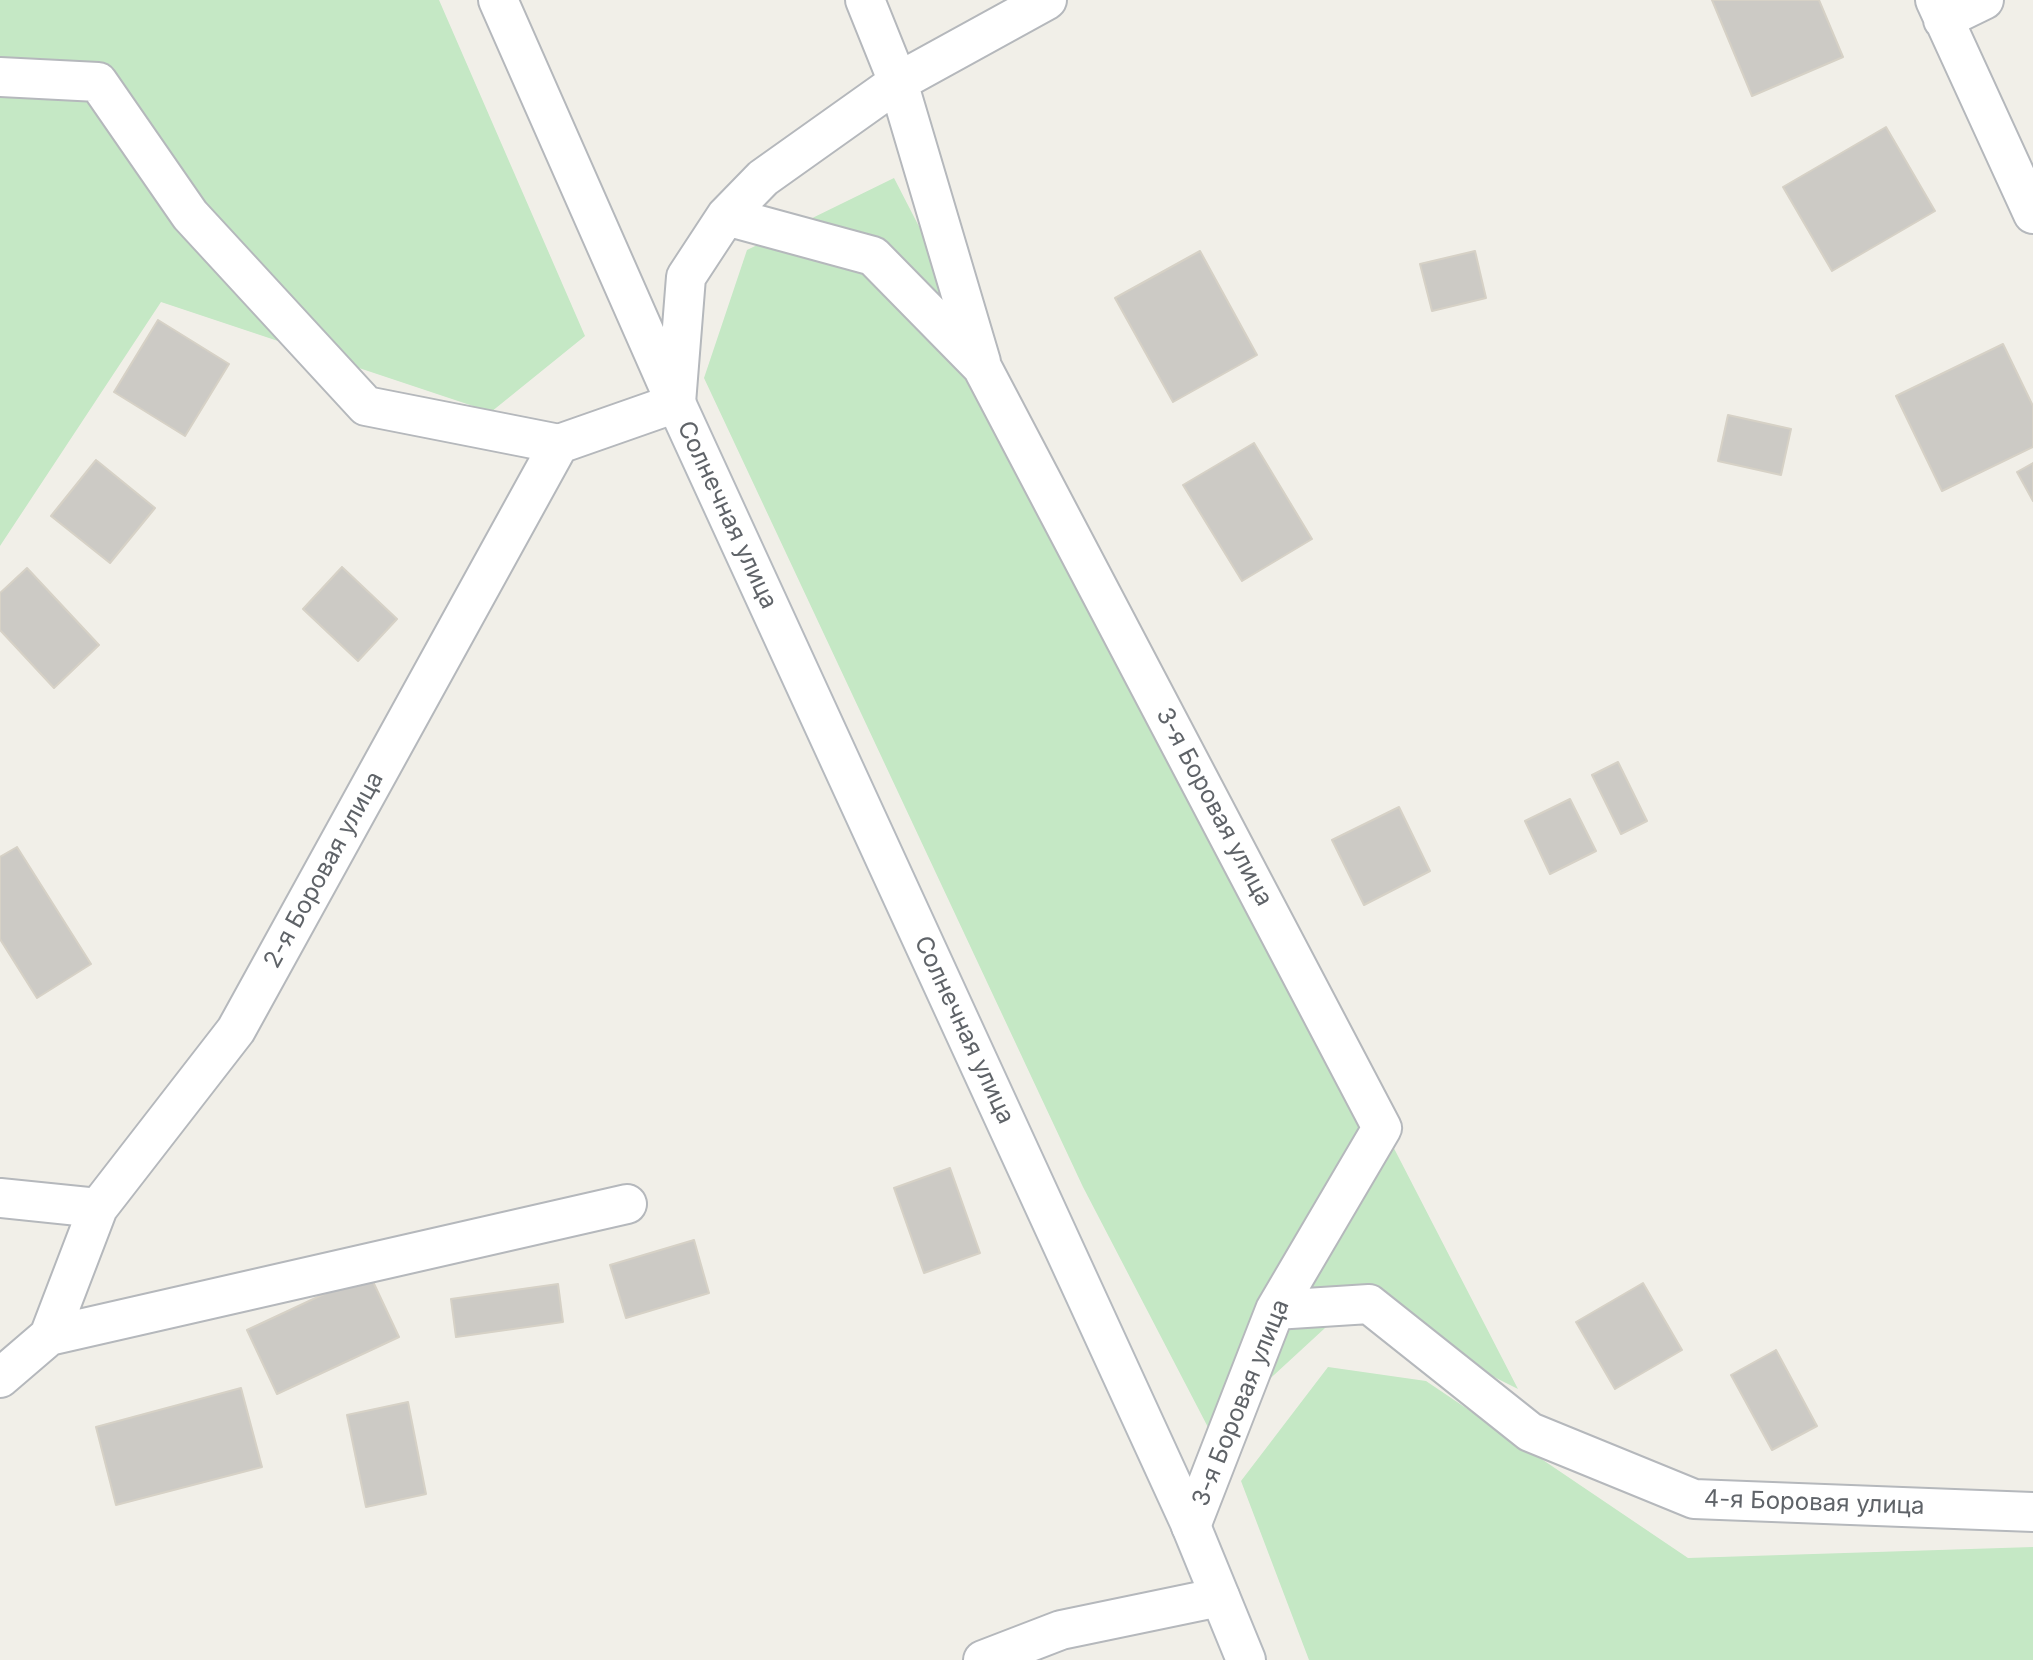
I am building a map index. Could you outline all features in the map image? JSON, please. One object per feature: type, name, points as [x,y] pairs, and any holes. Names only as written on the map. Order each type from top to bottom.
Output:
[{"type":"street","name":"Солнечная улица","points":[[498,0],[676,402],[1191,1526],[1246,1660]]},
{"type":"street","points":[[865,0],[898,82],[982,367]]},
{"type":"street","points":[[0,77],[98,82],[190,215],[366,406],[559,444],[676,402],[686,276],[726,216],[763,178],[898,82],[1047,0]]},
{"type":"street","points":[[1984,0],[1939,10],[2033,214]]},
{"type":"street","name":"3-я Боровая улица","points":[[726,216],[873,256],[982,367],[1382,1128],[1275,1310],[1191,1526]]},
{"type":"street","name":"2-я Боровая улица","points":[[0,1378],[49,1336],[98,1208],[236,1030],[559,444]]},
{"type":"street","points":[[0,1198],[98,1208]]},
{"type":"street","points":[[49,1336],[627,1204]]},
{"type":"street","name":"4-я Боровая улица","points":[[1275,1310],[1369,1304],[1530,1432],[1694,1499],[2033,1512]]},
{"type":"street","points":[[983,1660],[1061,1630],[1220,1597]]},
{"type":"green space","points":[[0,0],[439,0],[585,336],[491,412],[161,302],[0,546]]},
{"type":"green space","points":[[894,178],[1518,1389],[1350,1305],[1211,1433],[1083,1187],[704,378],[747,250]]},
{"type":"green space","points":[[1328,1367],[1426,1381],[1688,1558],[2033,1547],[2033,1660],[1309,1660],[1241,1481]]},
{"type":"building","points":[[1712,0],[1819,0],[1843,57],[1752,96]]},
{"type":"building","points":[[1886,127],[1935,211],[1832,271],[1783,187]]},
{"type":"building","points":[[1200,251],[1257,355],[1173,402],[1115,298]]},
{"type":"building","points":[[1475,251],[1486,298],[1432,311],[1420,264]]},
{"type":"building","points":[[158,320],[229,364],[185,436],[114,392]]},
{"type":"building","points":[[2003,344],[2033,406],[2033,447],[1942,491],[1896,396]]},
{"type":"building","points":[[1728,415],[1791,429],[1781,475],[1718,461]]},
{"type":"building","points":[[1254,443],[1312,539],[1242,581],[1183,485]]},
{"type":"building","points":[[96,460],[155,508],[110,563],[51,516]]},
{"type":"building","points":[[2033,463],[2033,501],[2017,472]]},
{"type":"building","points":[[342,567],[397,619],[358,661],[303,609]]},
{"type":"building","points":[[27,568],[99,645],[54,688],[0,630],[0,593]]},
{"type":"building","points":[[1618,762],[1647,821],[1621,834],[1592,775]]},
{"type":"building","points":[[1570,799],[1596,851],[1550,874],[1525,821]]},
{"type":"building","points":[[1399,807],[1430,871],[1364,905],[1332,840]]},
{"type":"building","points":[[17,847],[91,964],[37,998],[0,939],[0,857]]},
{"type":"building","points":[[950,1168],[980,1253],[924,1273],[894,1188]]},
{"type":"building","points":[[694,1240],[709,1293],[626,1318],[610,1265]]},
{"type":"building","points":[[369,1273],[399,1337],[277,1394],[247,1330]]},
{"type":"building","points":[[1643,1283],[1682,1350],[1615,1389],[1576,1322]]},
{"type":"building","points":[[558,1284],[563,1322],[456,1337],[451,1299]]},
{"type":"building","points":[[1776,1350],[1817,1426],[1772,1450],[1731,1375]]},
{"type":"building","points":[[241,1388],[262,1467],[116,1505],[96,1427]]},
{"type":"building","points":[[408,1402],[426,1494],[366,1507],[347,1415]]}]
